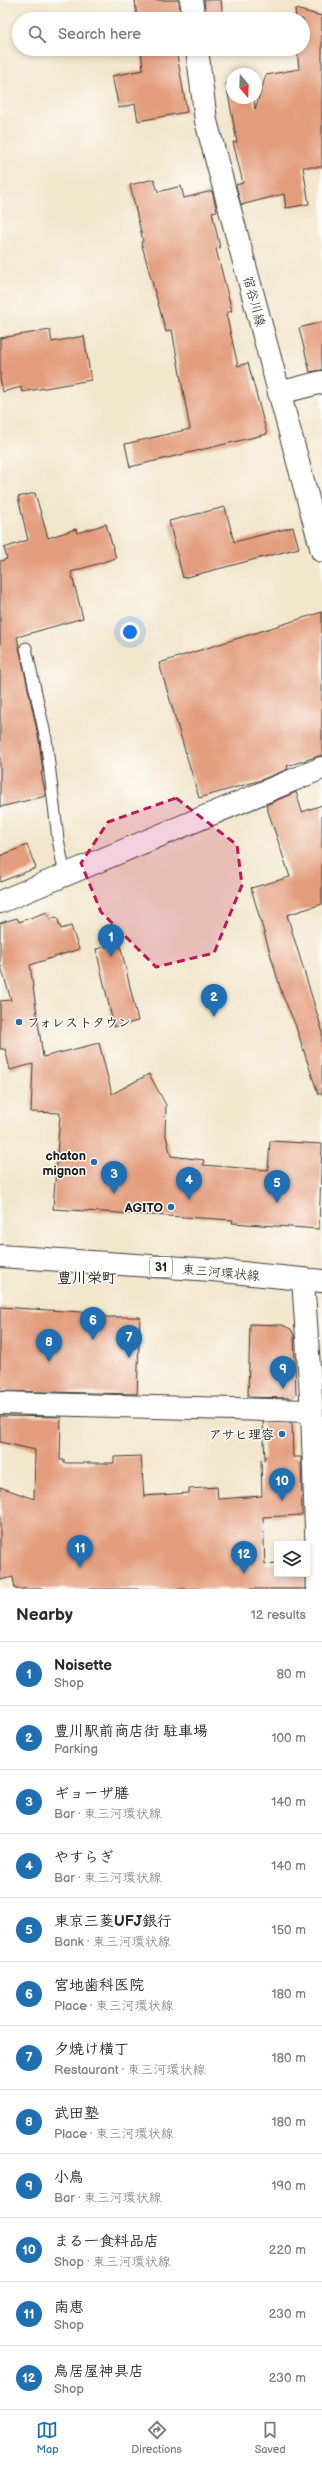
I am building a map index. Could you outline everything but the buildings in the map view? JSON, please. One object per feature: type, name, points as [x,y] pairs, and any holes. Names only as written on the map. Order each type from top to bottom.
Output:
[{"type":"street","points":[[191,0],[193,12]]},
{"type":"street","name":"宿谷川線","points":[[198,56],[206,121],[322,551]]},
{"type":"street","points":[[279,393],[322,382]]},
{"type":"street","points":[[0,902],[322,768]]},
{"type":"street","name":"東三河環状線","points":[[0,1256],[312,1280]]},
{"type":"street","points":[[312,1280],[312,1412],[318,1589]]},
{"type":"street","points":[[0,1403],[312,1412]]},
{"type":"lane","points":[[26,648],[46,739],[58,839],[65,876]]},
{"type":"highlighted area","points":[[176,798],[237,845],[242,885],[214,953],[156,967],[101,912],[81,863],[108,822]]},
{"type":"place","name":"Noisette","points":[[111,957]]},
{"type":"place","name":"豊川駅前商店街 駐車場","points":[[214,1017]]},
{"type":"place","name":"フォレストタウン","points":[[19,1022]]},
{"type":"place","name":"chaton mignon","points":[[94,1162]]},
{"type":"place","name":"ギョーザ膳","points":[[114,1194]]},
{"type":"place","name":"やすらぎ","points":[[189,1200]]},
{"type":"place","name":"東京三菱UFJ銀行","points":[[277,1203]]},
{"type":"place","name":"AGITO","points":[[171,1207]]},
{"type":"place","name":"宮地歯科医院","points":[[93,1340]]},
{"type":"place","name":"夕焼け横丁","points":[[129,1358]]},
{"type":"place","name":"武田塾","points":[[49,1362]]},
{"type":"place","name":"小鳥","points":[[283,1389]]},
{"type":"place","name":"アサヒ理容","points":[[282,1434]]},
{"type":"place","name":"まる一食料品店","points":[[282,1501]]},
{"type":"place","name":"南恵","points":[[80,1568]]},
{"type":"place","name":"鳥居屋神具店","points":[[244,1574]]},
{"type":"district","name":"豊川栄町","points":[[87,1278]]}]
